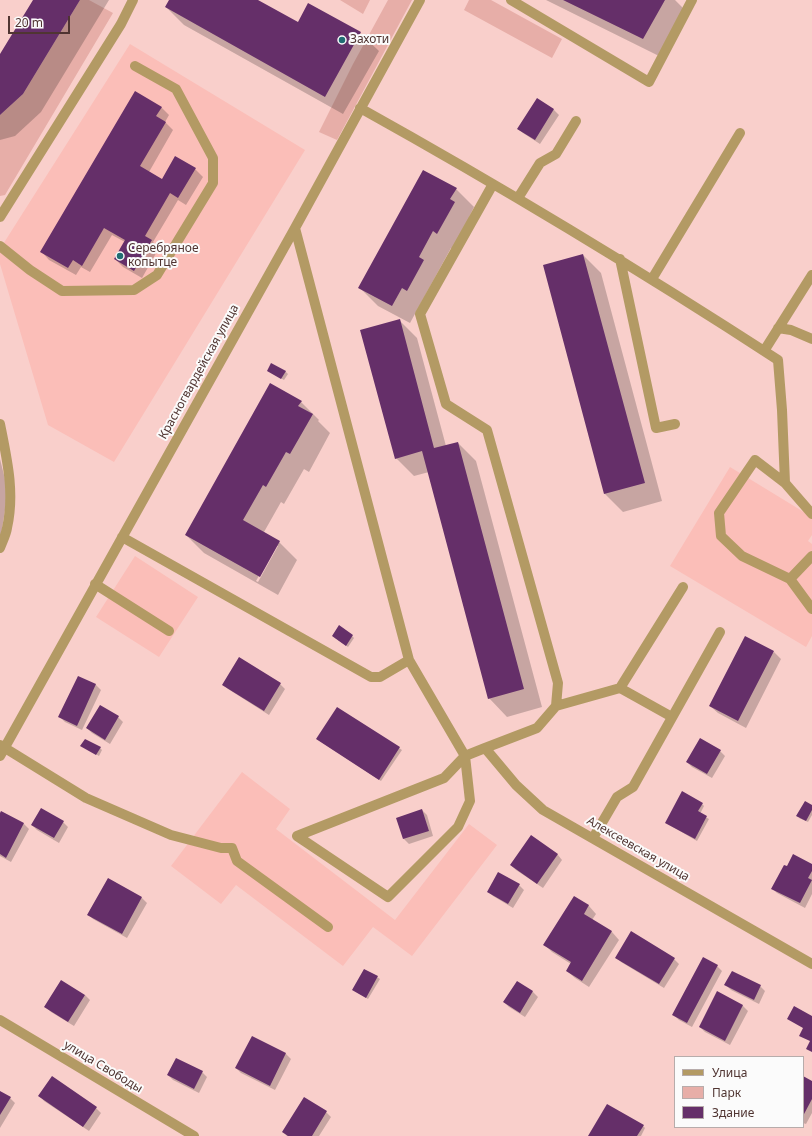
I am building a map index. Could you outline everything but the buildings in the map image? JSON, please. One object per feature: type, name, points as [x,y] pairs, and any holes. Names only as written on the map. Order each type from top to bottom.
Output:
[{"type":"street","points":[[0,216],[121,24],[133,0]]},
{"type":"street","name":"Красногвардейская улица","points":[[2,749],[295,228],[420,0]]},
{"type":"street","points":[[511,0],[649,82],[692,0]]},
{"type":"street","points":[[0,246],[30,270],[62,291],[134,290],[157,275],[213,183],[213,158],[176,89],[135,66]]},
{"type":"street","points":[[360,108],[518,198],[620,259],[778,360],[785,483]]},
{"type":"street","points":[[518,198],[540,163],[556,154],[576,121]]},
{"type":"street","points":[[652,279],[740,133]]},
{"type":"street","points":[[493,184],[420,314],[446,404],[487,430],[558,683],[556,706]]},
{"type":"street","points":[[295,228],[409,660],[464,756],[470,801],[458,827],[388,897],[297,836],[444,778],[464,756],[537,728],[556,706],[620,688],[683,587]]},
{"type":"street","points":[[620,259],[656,428],[675,424]]},
{"type":"street","points":[[764,351],[812,275]]},
{"type":"street","points":[[778,328],[791,330],[812,339]]},
{"type":"street","points":[[0,424],[9,466],[11,495],[7,529],[0,548]]},
{"type":"street","points":[[812,514],[785,483],[755,460],[719,513],[721,536],[742,556],[790,579],[812,609]]},
{"type":"street","points":[[122,537],[371,677],[380,677],[409,660]]},
{"type":"street","points":[[790,579],[812,556]]},
{"type":"street","points":[[95,584],[169,631]]},
{"type":"street","points":[[593,838],[617,797],[633,787],[720,632]]},
{"type":"street","points":[[620,688],[672,718]]},
{"type":"street","name":"Алексеевская улица","points":[[485,748],[516,785],[544,810],[812,964]]},
{"type":"street","points":[[2,749],[86,798],[172,835],[221,848],[232,848],[237,861],[328,927]]},
{"type":"street","name":"улица Свободы","points":[[0,1020],[194,1136]]},
{"type":"shaded area","name":"Серебряное копытце","points":[[130,44],[305,150],[114,462],[48,425],[0,264],[0,249]]},
{"type":"shaded area","points":[[730,467],[812,517],[812,535],[808,541],[812,544],[812,636],[806,647],[670,566]]},
{"type":"shaded area","points":[[135,556],[198,597],[159,657],[96,617]]},
{"type":"shaded area","points":[[242,772],[290,809],[276,829],[395,920],[469,824],[497,845],[412,956],[373,927],[343,966],[236,885],[221,904],[171,866]]},
{"type":"green space","points":[[80,0],[89,0],[113,13],[5,195],[0,196],[0,115],[23,94]]},
{"type":"green space","points":[[340,0],[370,0],[363,14]]},
{"type":"green space","points":[[388,0],[412,0],[337,140],[319,132],[353,64]]},
{"type":"green space","points":[[469,0],[491,0],[562,39],[552,58],[464,10]]},
{"type":"place","name":"Захоти","points":[[342,40]]},
{"type":"place","name":"Серебряное копытце","points":[[120,256]]}]
